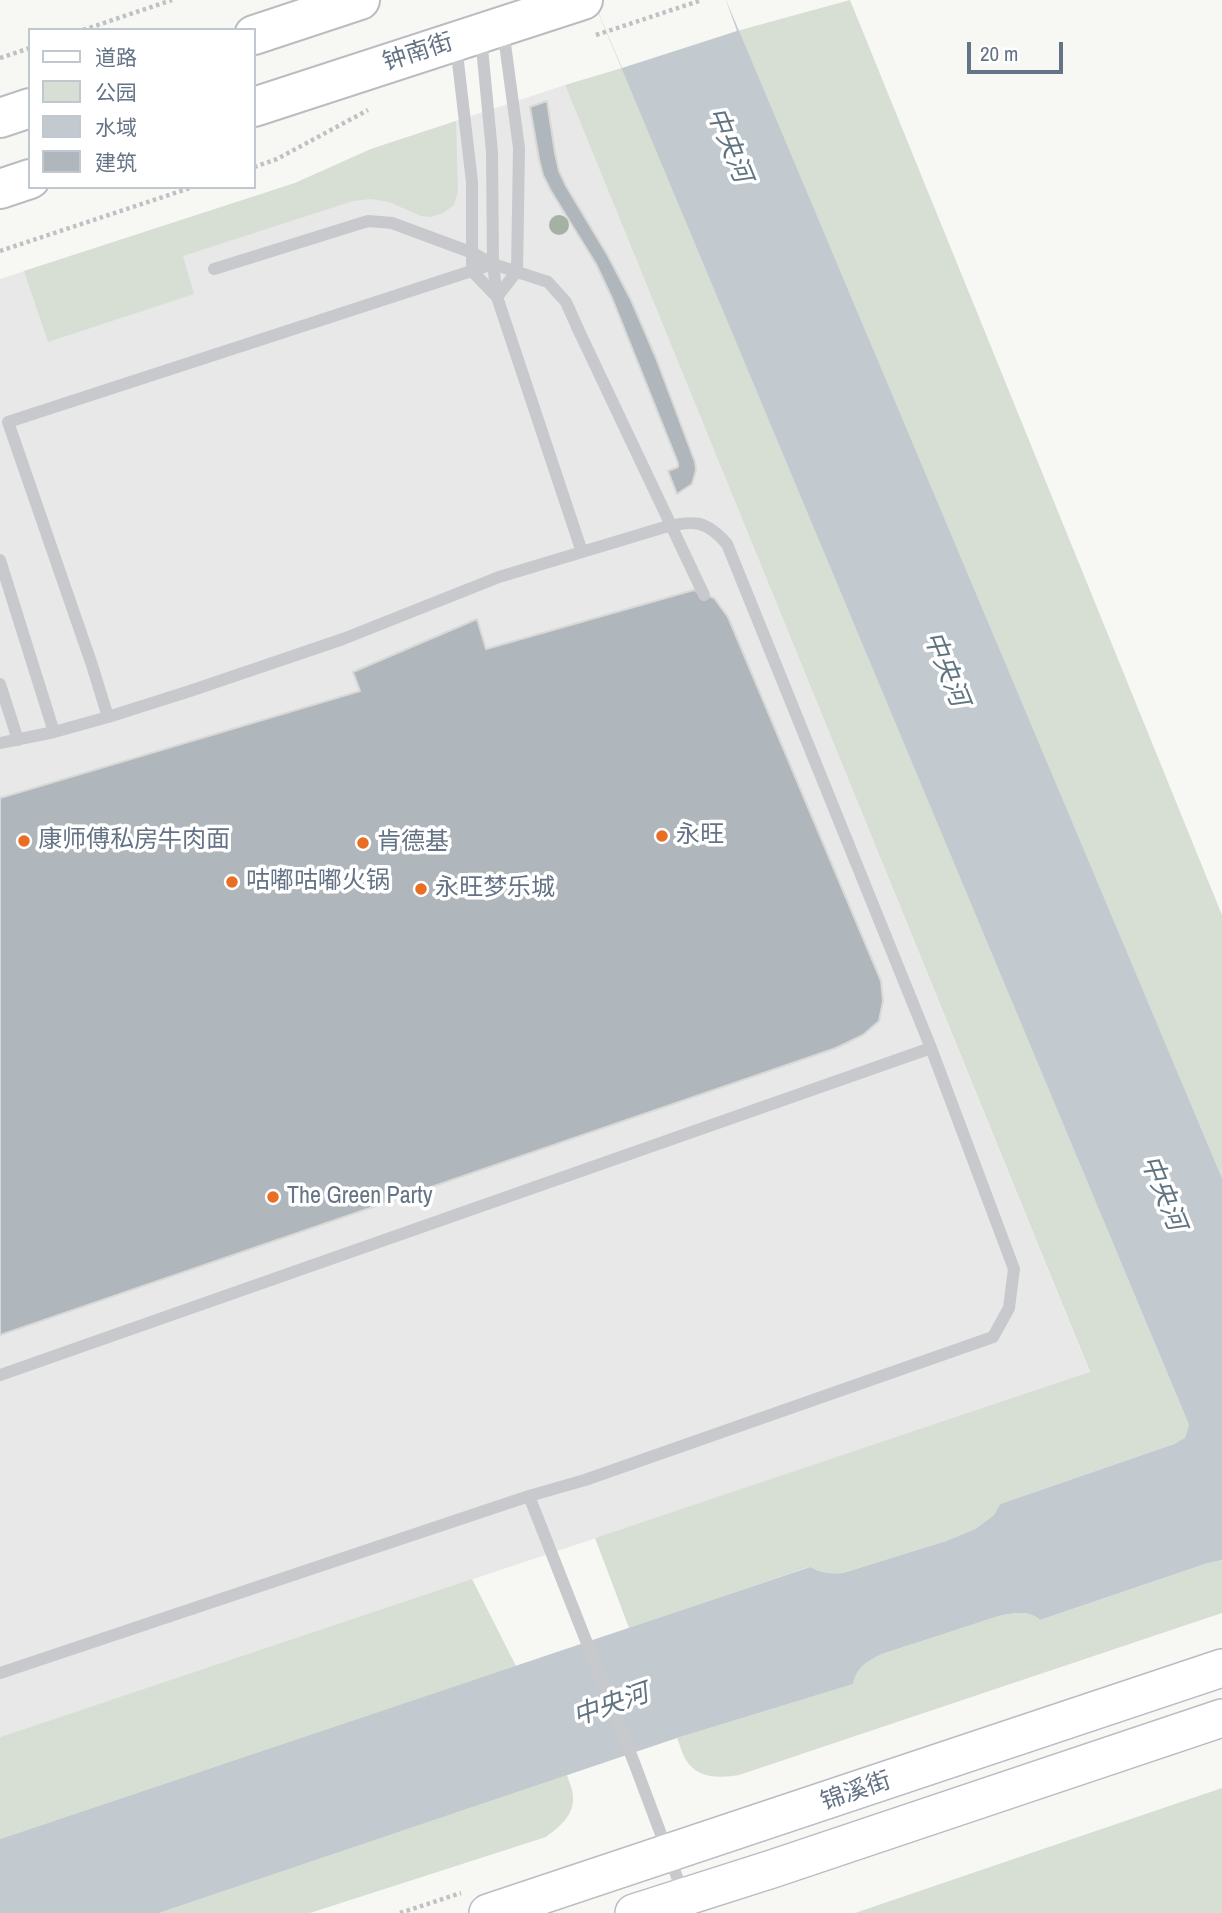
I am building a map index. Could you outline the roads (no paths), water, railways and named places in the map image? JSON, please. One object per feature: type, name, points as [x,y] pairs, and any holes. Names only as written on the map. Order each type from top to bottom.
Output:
[{"type":"main road","points":[[256,34],[360,0]]},
{"type":"main road","name":"钟南街","points":[[256,106],[583,0]]},
{"type":"main road","points":[[0,118],[28,109]]},
{"type":"main road","points":[[0,189],[28,180]]},
{"type":"main road","name":"锦溪街","points":[[488,1913],[1222,1668]]},
{"type":"main road","name":"锦溪街","points":[[634,1913],[687,1905],[772,1869],[1222,1718]]},
{"type":"lane","points":[[480,34],[472,182],[472,271],[497,297]]},
{"type":"lane","points":[[480,34],[492,152],[493,264],[497,297],[582,552]]},
{"type":"lane","points":[[480,34],[519,148],[517,271],[497,297]]},
{"type":"lane","points":[[214,269],[368,221],[392,223],[472,253],[493,264],[548,282],[566,302],[704,594]]},
{"type":"lane","points":[[108,717],[8,422],[493,264]]},
{"type":"lane","points":[[0,743],[108,717],[343,639],[499,577],[582,552],[686,522],[716,530],[727,544],[931,1048],[1014,1269],[1009,1308],[993,1337],[585,1480],[528,1496],[0,1673]]},
{"type":"lane","points":[[0,561],[54,732]]},
{"type":"lane","points":[[0,684],[18,740]]},
{"type":"lane","points":[[0,1375],[931,1048]]},
{"type":"lane","points":[[528,1496],[670,1853],[687,1905]]},
{"type":"water","name":"中央河","points":[[593,0],[726,0],[1222,1178],[1222,1560],[1040,1620],[1026,1614],[999,1616],[882,1654],[860,1669],[853,1684],[677,1738],[159,1913],[0,1913],[0,1839],[810,1567],[826,1573],[843,1573],[946,1541],[975,1529],[994,1515],[1000,1504],[1185,1438],[1189,1425]]},
{"type":"place","name":"永旺","points":[[662,836]]},
{"type":"place","name":"康师傅私房牛肉面","points":[[24,841]]},
{"type":"place","name":"肯德基","points":[[363,843]]},
{"type":"place","name":"咕嘟咕嘟火锅","points":[[232,882]]},
{"type":"place","name":"永旺梦乐城","points":[[421,889]]},
{"type":"place","name":"The Green Party","points":[[273,1197]]}]
